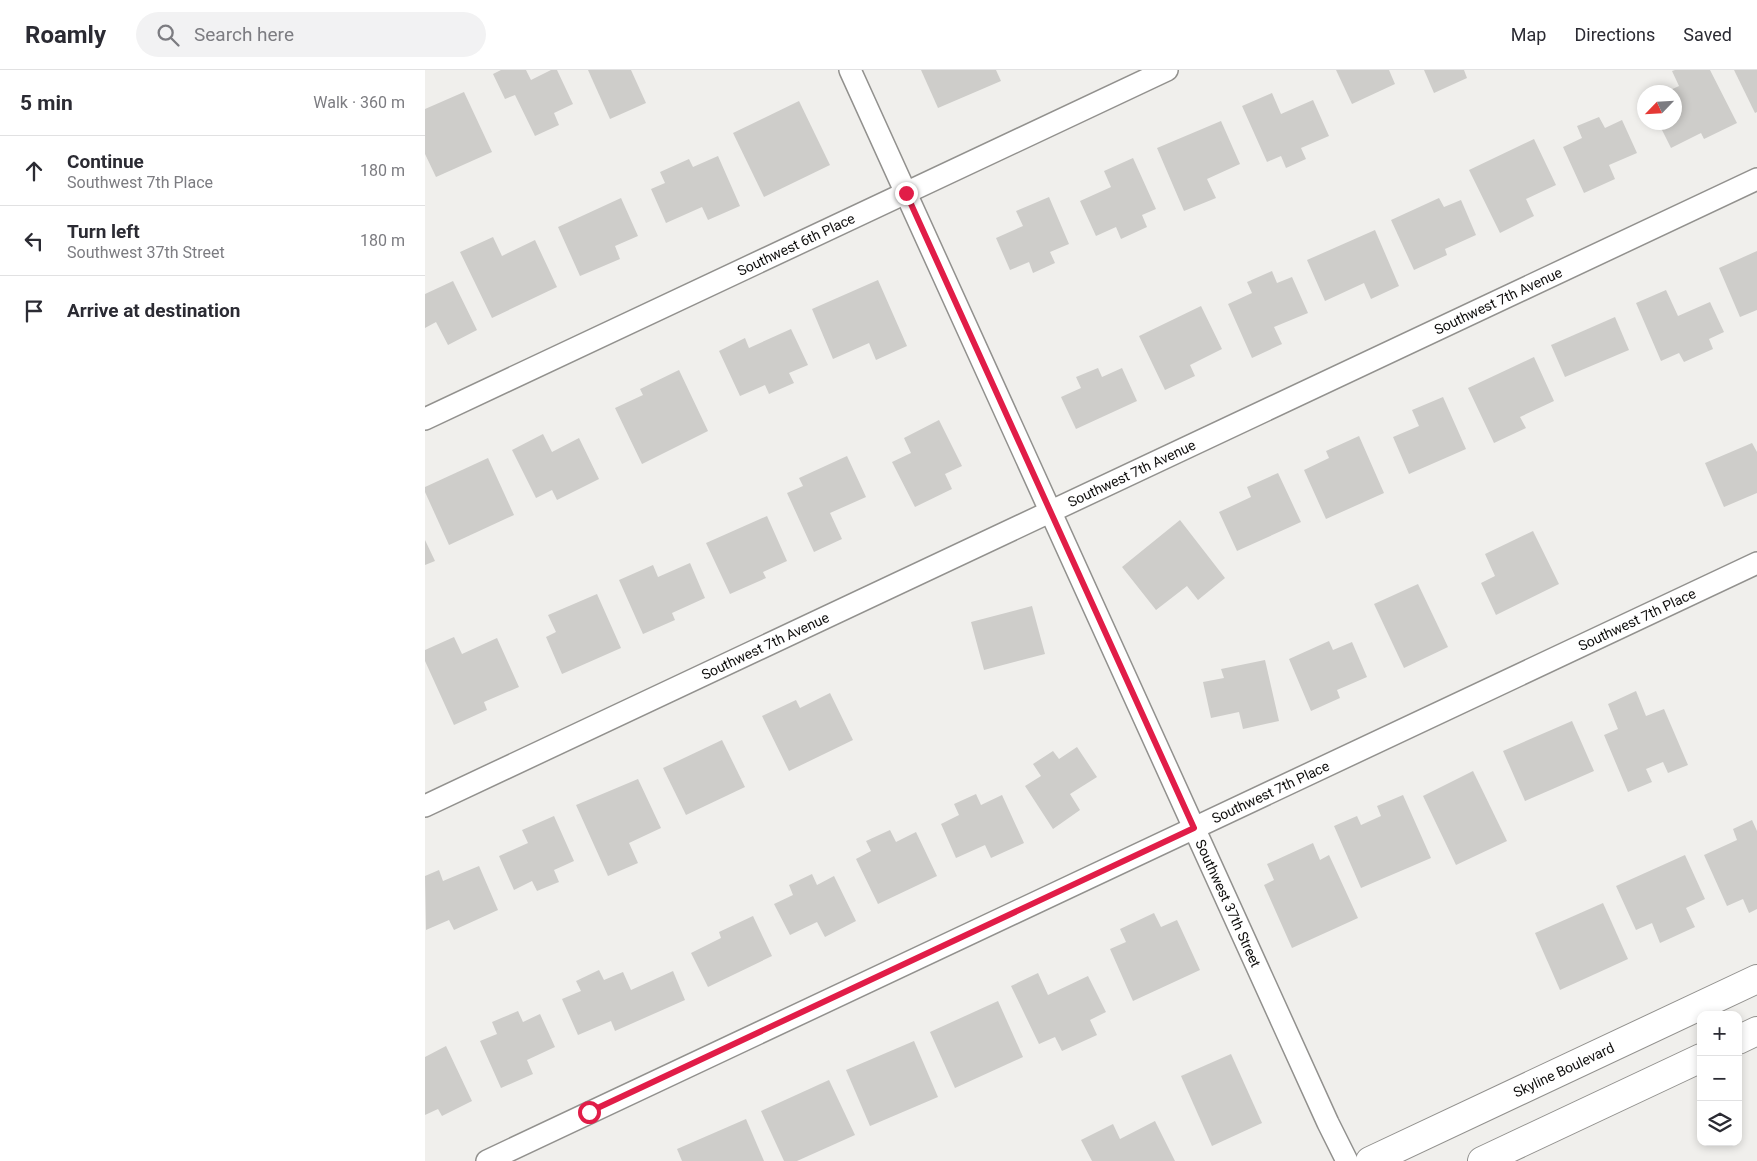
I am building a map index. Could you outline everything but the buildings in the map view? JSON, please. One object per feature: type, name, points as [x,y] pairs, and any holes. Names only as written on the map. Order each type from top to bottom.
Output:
[{"type":"street","name":"Southwest 37th Street","points":[[851,70],[1328,1123],[1347,1161]]},
{"type":"street","name":"Southwest 6th Place","points":[[425,420],[1167,70]]},
{"type":"street","name":"Southwest 7th Avenue","points":[[425,806],[1757,178]]},
{"type":"street","name":"Southwest 7th Place","points":[[487,1161],[1757,563]]},
{"type":"street","name":"Skyline Boulevard","points":[[1370,1161],[1757,979]]},
{"type":"street","points":[[1742,1038],[1757,1031]]},
{"type":"street","points":[[1482,1161],[1697,1060]]},
{"type":"route","points":[[589,1112],[1194,828],[906,193]]}]
